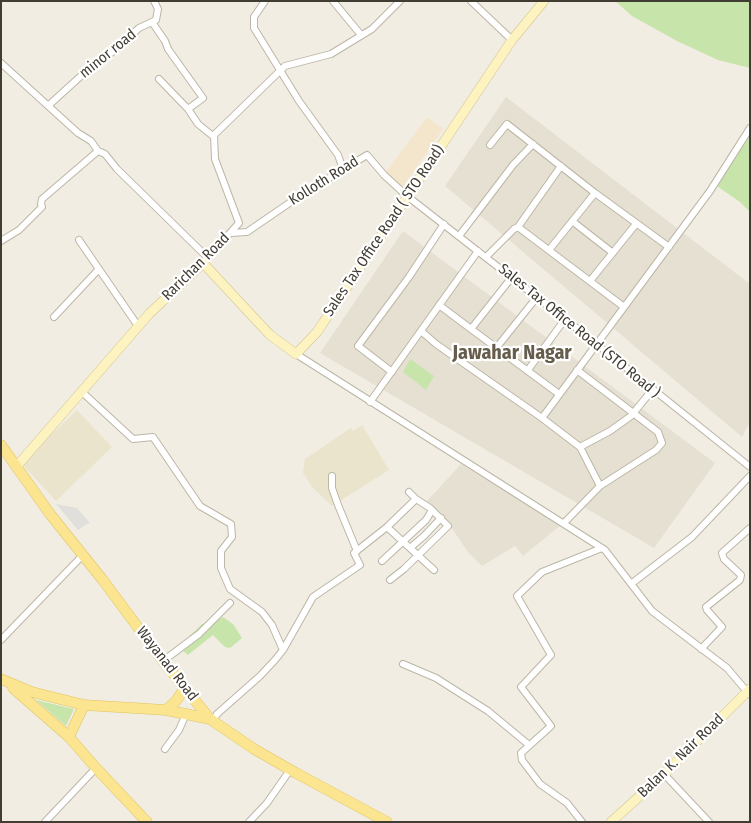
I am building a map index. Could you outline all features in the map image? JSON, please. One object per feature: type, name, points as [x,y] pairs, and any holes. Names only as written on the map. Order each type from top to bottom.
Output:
[{"type":"main road","name":"Wayanad Road","points":[[1,445],[184,689],[211,720],[290,770],[387,822]]},
{"type":"main road","points":[[4,681],[32,692],[84,705],[166,710],[211,720]]},
{"type":"main road","points":[[4,681],[69,737],[147,822]]},
{"type":"main road","points":[[166,710],[176,701],[184,689]]},
{"type":"main road","points":[[69,737],[84,705]]},
{"type":"street","name":"minor road","points":[[49,105],[82,74],[116,49],[139,28],[156,20],[158,9],[154,1]]},
{"type":"street","points":[[265,1],[254,17],[254,28],[280,71],[338,155],[343,169]]},
{"type":"street","points":[[333,1],[362,35]]},
{"type":"street","points":[[159,79],[188,108],[198,124],[214,137],[285,66],[331,54],[372,29],[400,1]]},
{"type":"street","points":[[471,1],[512,40]]},
{"type":"street","name":"Sales Tax Office Road ( STO Road)","points":[[296,354],[317,332],[512,40],[544,1]]},
{"type":"street","points":[[152,22],[168,49],[203,98],[188,108]]},
{"type":"street","points":[[1,63],[78,133],[91,141],[98,151],[105,154],[205,261],[270,335],[370,402],[605,550],[652,611],[727,668],[749,691]]},
{"type":"street","points":[[490,145],[507,124],[595,193],[669,247]]},
{"type":"street","points":[[542,418],[710,191],[750,128]]},
{"type":"street","name":"Rarichan Road","points":[[16,467],[138,326],[181,282],[205,261],[240,223],[215,159],[214,137]]},
{"type":"street","points":[[459,236],[513,165],[533,144]]},
{"type":"street","points":[[1,241],[19,230],[42,207],[42,199],[98,151]]},
{"type":"street","name":"Kolloth Road","points":[[231,232],[247,232],[301,195],[367,155],[384,175],[407,196]]},
{"type":"street","points":[[486,256],[518,227],[561,166]]},
{"type":"street","points":[[549,250],[595,193]]},
{"type":"street","name":"Sales Tax Office Road (STO Road )","points":[[407,196],[597,344],[750,468]]},
{"type":"street","points":[[572,221],[612,253]]},
{"type":"street","points":[[392,372],[358,346],[409,277],[444,224]]},
{"type":"street","points":[[590,281],[636,224]]},
{"type":"street","points":[[518,227],[624,308]]},
{"type":"street","points":[[79,240],[138,326]]},
{"type":"street","points":[[370,402],[478,251]]},
{"type":"street","points":[[54,317],[98,270]]},
{"type":"street","points":[[471,329],[512,277]]},
{"type":"street","points":[[497,347],[537,297]]},
{"type":"street","points":[[439,305],[559,394]]},
{"type":"street","points":[[528,370],[565,319]]},
{"type":"street","points":[[421,331],[436,344],[580,447],[600,486]]},
{"type":"street","points":[[564,523],[600,486],[656,450],[662,442],[658,432],[577,370]]},
{"type":"street","points":[[580,447],[610,431],[634,412],[653,389]]},
{"type":"street","points":[[82,391],[134,439],[153,437],[200,506],[231,524],[232,537],[222,551],[221,568],[230,589],[253,604],[267,618],[283,650]]},
{"type":"street","points":[[332,476],[332,488],[357,551]]},
{"type":"street","points":[[630,584],[692,537],[750,476]]},
{"type":"street","points":[[390,580],[418,556],[448,526],[422,501],[416,499],[409,492]]},
{"type":"street","points":[[211,720],[260,676],[283,650],[313,597],[360,565],[354,553],[387,527],[416,499]]},
{"type":"street","points":[[382,561],[426,520],[432,510]]},
{"type":"street","points":[[410,548],[441,518]]},
{"type":"street","points":[[387,527],[434,570]]},
{"type":"street","points":[[701,649],[722,626],[706,610],[706,607],[740,580],[741,576],[724,559],[722,553],[750,528]]},
{"type":"street","points":[[582,822],[567,803],[540,784],[522,760],[521,753],[551,726],[521,687],[551,655],[517,596],[542,572],[602,548]]},
{"type":"street","points":[[1,640],[83,555]]},
{"type":"street","points":[[163,661],[198,634],[230,603]]},
{"type":"street","points":[[403,664],[436,678],[488,711],[529,745]]},
{"type":"street","name":"Balan K. Nair Road","points":[[611,822],[664,774],[749,691]]},
{"type":"street","points":[[165,749],[179,730],[186,714]]},
{"type":"street","points":[[44,822],[96,768]]},
{"type":"street","points":[[248,822],[267,803],[290,770]]},
{"type":"street","points":[[664,774],[709,822]]},
{"type":"shaded area","points":[[506,97],[750,284],[750,422],[742,437],[445,186]]},
{"type":"shaded area","points":[[427,117],[443,129],[403,187],[385,173]]},
{"type":"shaded area","points":[[403,231],[715,463],[654,548],[320,353]]},
{"type":"shaded area","points":[[77,410],[112,447],[56,501],[21,463]]},
{"type":"shaded area","points":[[362,425],[389,470],[332,506],[312,487],[303,473],[305,459],[351,428],[353,431]]},
{"type":"shaded area","points":[[461,464],[561,525],[523,556],[515,546],[482,566],[468,552],[451,527],[427,501]]},
{"type":"shaded area","points":[[56,504],[77,508],[90,523],[78,530]]},
{"type":"green space","points":[[615,1],[750,1],[750,68],[718,60],[677,41],[632,16]]},
{"type":"green space","points":[[750,128],[750,212],[740,202],[714,184]]},
{"type":"green space","points":[[410,359],[434,376],[426,390],[403,372]]},
{"type":"green space","points":[[223,617],[233,624],[242,638],[230,648],[225,647],[213,635],[188,655],[178,647],[202,624],[211,624]]},
{"type":"green space","points":[[36,700],[74,709],[66,726]]},
{"type":"district","name":"Jawahar Nagar","points":[[512,353]]}]
